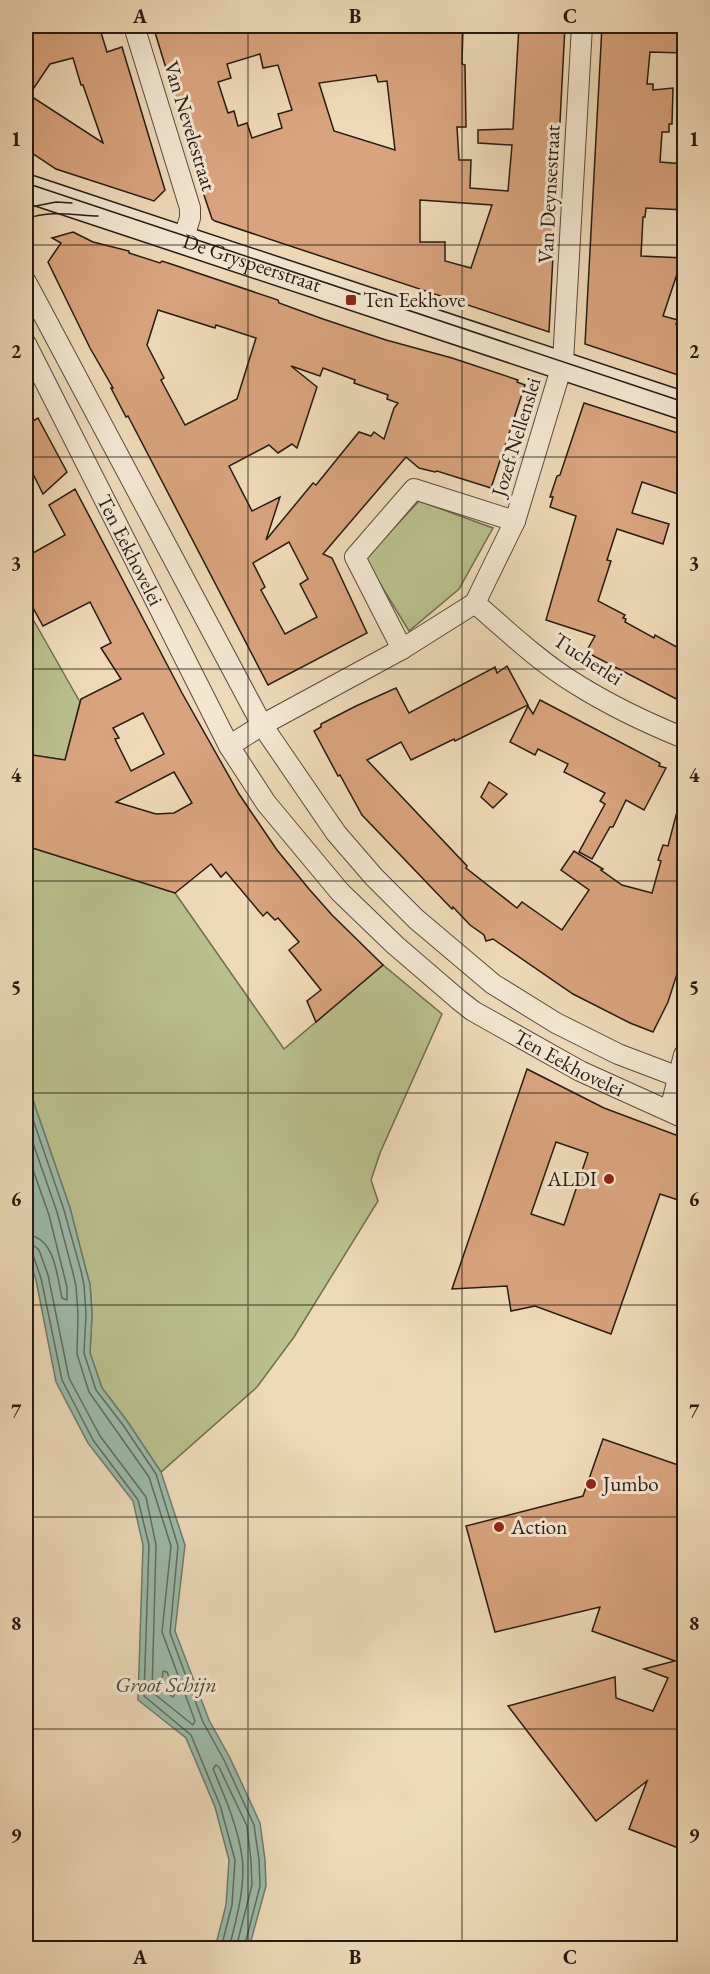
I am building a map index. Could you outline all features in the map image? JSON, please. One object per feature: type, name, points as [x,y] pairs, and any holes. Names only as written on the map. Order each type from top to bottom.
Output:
[{"type":"street","name":"Van Nevelestraat","points":[[134,26],[190,208],[190,218],[183,240]]},
{"type":"street","name":"Van Deynsestraat","points":[[562,366],[582,26]]},
{"type":"street","name":"De Gryspeerstraat","points":[[26,188],[684,406]]},
{"type":"street","name":"Ten Eekhovelei","points":[[26,282],[261,725],[336,833],[374,877],[416,919],[487,979],[556,1023],[618,1054],[681,1078],[677,1114],[580,1071],[466,1005],[395,945],[340,892],[266,803],[229,746],[29,350],[57,342]]},
{"type":"street","name":"Jozef Nellenslei","points":[[476,603],[515,521],[562,366]]},
{"type":"street","name":"Jozef Nellenslei","points":[[402,649],[355,557],[414,489],[515,521]]},
{"type":"street","points":[[229,746],[261,725],[402,649],[476,603]]},
{"type":"street","name":"Tucherlei","points":[[476,603],[511,635],[576,684],[648,724],[684,738]]},
{"type":"street","points":[[466,1005],[487,979]]},
{"type":"street","points":[[681,1078],[684,1055]]},
{"type":"green space","points":[[419,501],[493,528],[459,589],[409,631],[365,559]]},
{"type":"green space","points":[[26,607],[80,702],[65,760],[26,754]]},
{"type":"green space","points":[[26,846],[175,893],[284,1049],[383,965],[442,1014],[380,1153],[371,1180],[378,1201],[294,1337],[257,1387],[161,1472],[102,1388],[90,1353],[92,1314],[90,1284],[70,1208],[26,1080]]},
{"type":"water","name":"Groot Schijn","points":[[26,1080],[70,1208],[90,1284],[92,1314],[90,1353],[102,1388],[161,1472],[185,1545],[175,1631],[209,1720],[230,1758],[260,1823],[266,1886],[249,1948],[215,1948],[226,1905],[229,1860],[215,1807],[186,1738],[138,1700],[143,1545],[133,1501],[88,1443],[56,1382],[36,1280],[26,1250]]},
{"type":"building","points":[[41,26],[99,26],[107,52],[122,47],[165,190],[154,201],[56,169],[26,149],[26,38]],"holes":[[[73,58],[81,85],[83,85],[103,143],[29,95],[50,64]]]},
{"type":"building","points":[[153,26],[463,26],[462,64],[465,65],[466,127],[457,127],[459,160],[471,160],[470,188],[508,191],[512,145],[478,143],[478,130],[513,129],[519,26],[565,26],[549,332],[215,221],[212,219],[191,156],[193,156]],"holes":[[[260,54],[263,68],[278,65],[292,110],[278,114],[282,128],[252,138],[247,123],[238,126],[234,111],[228,113],[218,82],[231,78],[227,64]],[[376,75],[378,82],[387,81],[395,150],[334,131],[319,83]],[[420,200],[492,205],[471,268],[445,261],[445,242],[420,242]]]},
{"type":"building","points":[[602,26],[684,26],[684,53],[650,52],[647,84],[653,84],[653,90],[673,88],[672,124],[669,124],[669,132],[662,132],[660,162],[684,164],[684,210],[646,208],[645,217],[643,217],[641,256],[684,258],[684,274],[677,274],[663,316],[678,320],[676,324],[684,326],[684,377],[585,344]]},
{"type":"building","points":[[73,232],[93,242],[129,251],[129,253],[160,263],[162,261],[278,300],[279,303],[323,319],[386,340],[452,358],[518,380],[517,382],[525,385],[491,488],[437,471],[419,468],[406,457],[323,554],[332,558],[367,633],[268,685],[128,416],[126,417],[111,388],[113,388],[90,348],[48,262],[61,243],[52,238]],"holes":[[[158,310],[256,338],[237,399],[185,425],[161,380],[164,378],[147,345]],[[291,366],[320,376],[323,368],[355,380],[354,383],[388,395],[387,399],[398,403],[394,408],[384,439],[374,432],[371,436],[359,432],[316,485],[313,483],[266,540],[280,497],[252,511],[229,466],[269,445],[278,453],[292,444],[297,448],[317,387]],[[289,542],[308,579],[300,584],[317,617],[285,634],[261,590],[265,587],[253,563]]]},
{"type":"building","points":[[584,403],[684,435],[684,496],[642,482],[632,513],[669,524],[663,544],[617,529],[607,560],[611,561],[598,601],[625,615],[623,618],[626,619],[625,622],[684,651],[684,703],[586,652],[595,636],[546,620],[576,516],[550,507],[553,497],[550,497],[557,476],[560,475]]},
{"type":"building","points":[[38,418],[67,472],[43,494],[33,474],[26,478],[26,425]]},
{"type":"building","points":[[75,489],[182,693],[239,794],[277,850],[309,889],[383,965],[316,1022],[307,1001],[321,990],[289,950],[299,942],[278,918],[275,920],[267,912],[263,916],[226,872],[221,877],[211,864],[175,893],[26,846],[26,754],[65,760],[81,699],[121,679],[101,648],[111,643],[90,602],[43,626],[26,595],[26,557],[65,535],[49,505]],"holes":[[[143,713],[164,754],[131,771],[115,739],[119,738],[113,728]],[[174,772],[192,803],[174,813],[156,814],[116,802]]]},
{"type":"building","points":[[507,666],[528,705],[411,760],[401,742],[367,760],[467,866],[466,868],[517,908],[522,902],[562,930],[589,890],[561,870],[574,851],[603,869],[601,870],[622,885],[652,893],[663,845],[668,846],[679,804],[684,804],[684,952],[668,1002],[653,1032],[573,994],[493,939],[486,941],[484,935],[470,925],[453,907],[452,909],[362,815],[314,731],[321,727],[321,724],[396,688],[409,713],[495,667],[497,673]]},
{"type":"building","points":[[540,700],[666,768],[644,810],[626,800],[613,827],[610,827],[592,859],[579,852],[605,804],[600,801],[605,793],[564,772],[568,764],[538,749],[535,755],[510,742],[528,706],[533,714]]},
{"type":"building","points":[[489,782],[507,794],[493,808],[481,797]]},
{"type":"building","points":[[527,1069],[604,1108],[684,1138],[684,1202],[660,1194],[611,1334],[535,1306],[511,1311],[507,1286],[452,1289]],"holes":[[[556,1142],[588,1153],[564,1225],[531,1214]]]},
{"type":"building","points":[[603,1439],[684,1467],[684,1837],[681,1849],[629,1829],[647,1781],[596,1821],[508,1706],[615,1677],[616,1698],[653,1711],[668,1678],[644,1669],[675,1661],[592,1631],[600,1607],[495,1632],[466,1526],[583,1496]]},
{"type":"tram line","points":[[26,183],[684,402]]},
{"type":"tram line","points":[[26,208],[56,202],[72,203]]},
{"type":"tram line","points":[[26,219],[53,214],[98,216]]},
{"type":"place","name":"Ten Eekhove","points":[[351,300]]},
{"type":"place","name":"ALDI","points":[[609,1179]]},
{"type":"place","name":"Jumbo","points":[[591,1484]]},
{"type":"place","name":"Action","points":[[499,1527]]}]
